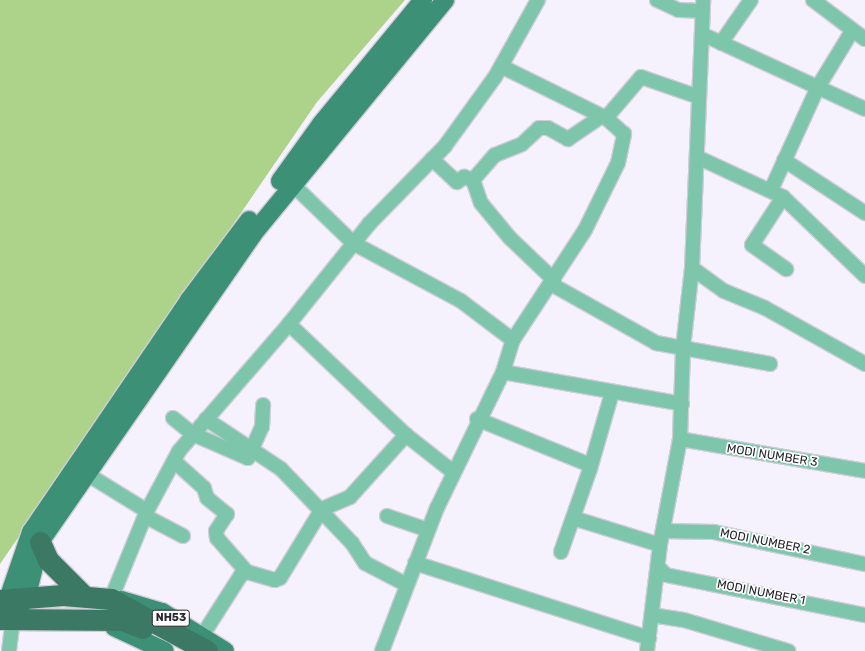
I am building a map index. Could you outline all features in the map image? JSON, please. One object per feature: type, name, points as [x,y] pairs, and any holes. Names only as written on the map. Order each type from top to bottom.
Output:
[{"type":"highway","points":[[40,542],[48,560],[83,595]]},
{"type":"highway","name":"NH53","points":[[10,606],[83,595],[110,599]]},
{"type":"highway","points":[[110,599],[128,616],[186,651]]},
{"type":"highway","name":"NH53","points":[[10,606],[99,620]]},
{"type":"highway","points":[[99,620],[128,616],[204,644]]},
{"type":"main road","points":[[10,606],[40,542],[82,473],[253,234],[289,179],[321,124],[423,0]]},
{"type":"main road","points":[[289,179],[445,0]]},
{"type":"main road","points":[[10,606],[31,532],[82,473]]},
{"type":"main road","name":"NH53","points":[[110,599],[133,600],[162,612],[204,644],[225,651]]},
{"type":"main road","name":"NH53","points":[[99,620],[165,651]]},
{"type":"street","points":[[110,599],[146,514],[174,460],[193,434],[289,324],[353,244],[445,146],[501,66],[538,0]]},
{"type":"street","points":[[415,564],[648,645],[659,568],[660,545],[680,439],[683,348],[692,268],[703,6],[678,10],[657,0]]},
{"type":"street","points":[[721,43],[751,0]]},
{"type":"street","points":[[814,0],[865,39]]},
{"type":"street","points":[[771,190],[818,87],[852,30]]},
{"type":"street","points":[[702,34],[865,109]]},
{"type":"street","points":[[382,651],[428,530],[477,419],[503,372],[513,340],[585,230],[618,163],[624,134],[604,117],[501,66]]},
{"type":"street","points":[[473,180],[495,155],[522,144],[539,128],[548,128],[568,139],[604,117],[641,77],[700,97]]},
{"type":"street","points":[[697,157],[771,190],[783,197],[865,276]]},
{"type":"street","points":[[432,159],[457,182],[464,177],[473,180]]},
{"type":"street","points":[[784,160],[865,213]]},
{"type":"street","points":[[289,179],[353,244],[461,301],[513,340]]},
{"type":"street","points":[[473,180],[481,203],[510,238],[552,282],[656,343],[770,364]]},
{"type":"street","points":[[783,197],[752,246],[786,269]]},
{"type":"street","points":[[692,268],[724,291],[765,308],[865,364]]},
{"type":"street","points":[[289,324],[406,435],[453,472]]},
{"type":"street","points":[[503,372],[612,393],[682,404]]},
{"type":"street","points":[[561,552],[590,469],[612,393]]},
{"type":"street","points":[[173,418],[193,434],[242,459],[248,458],[253,450],[262,427],[263,405]]},
{"type":"street","points":[[206,419],[281,469],[322,509],[365,563],[407,585]]},
{"type":"street","points":[[477,419],[585,462],[590,469]]},
{"type":"street","points":[[174,460],[204,488],[206,498],[227,514],[216,531],[217,538],[247,572],[275,580],[280,578],[322,509],[350,497],[406,435]]},
{"type":"street","name":"MODI NUMBER 3","points":[[680,439],[865,471]]},
{"type":"street","points":[[82,473],[183,536]]},
{"type":"street","points":[[388,516],[428,530]]},
{"type":"street","points":[[573,518],[660,545]]},
{"type":"street","name":"MODI NUMBER 2","points":[[663,531],[714,532],[865,564]]},
{"type":"street","name":"MODI NUMBER 1","points":[[659,568],[666,575],[865,615]]},
{"type":"street","points":[[204,644],[241,575],[247,572]]},
{"type":"street","points":[[9,651],[10,606]]},
{"type":"street","points":[[652,615],[684,620],[788,651]]},
{"type":"green space","points":[[0,0],[405,0],[317,102],[0,564]]}]
